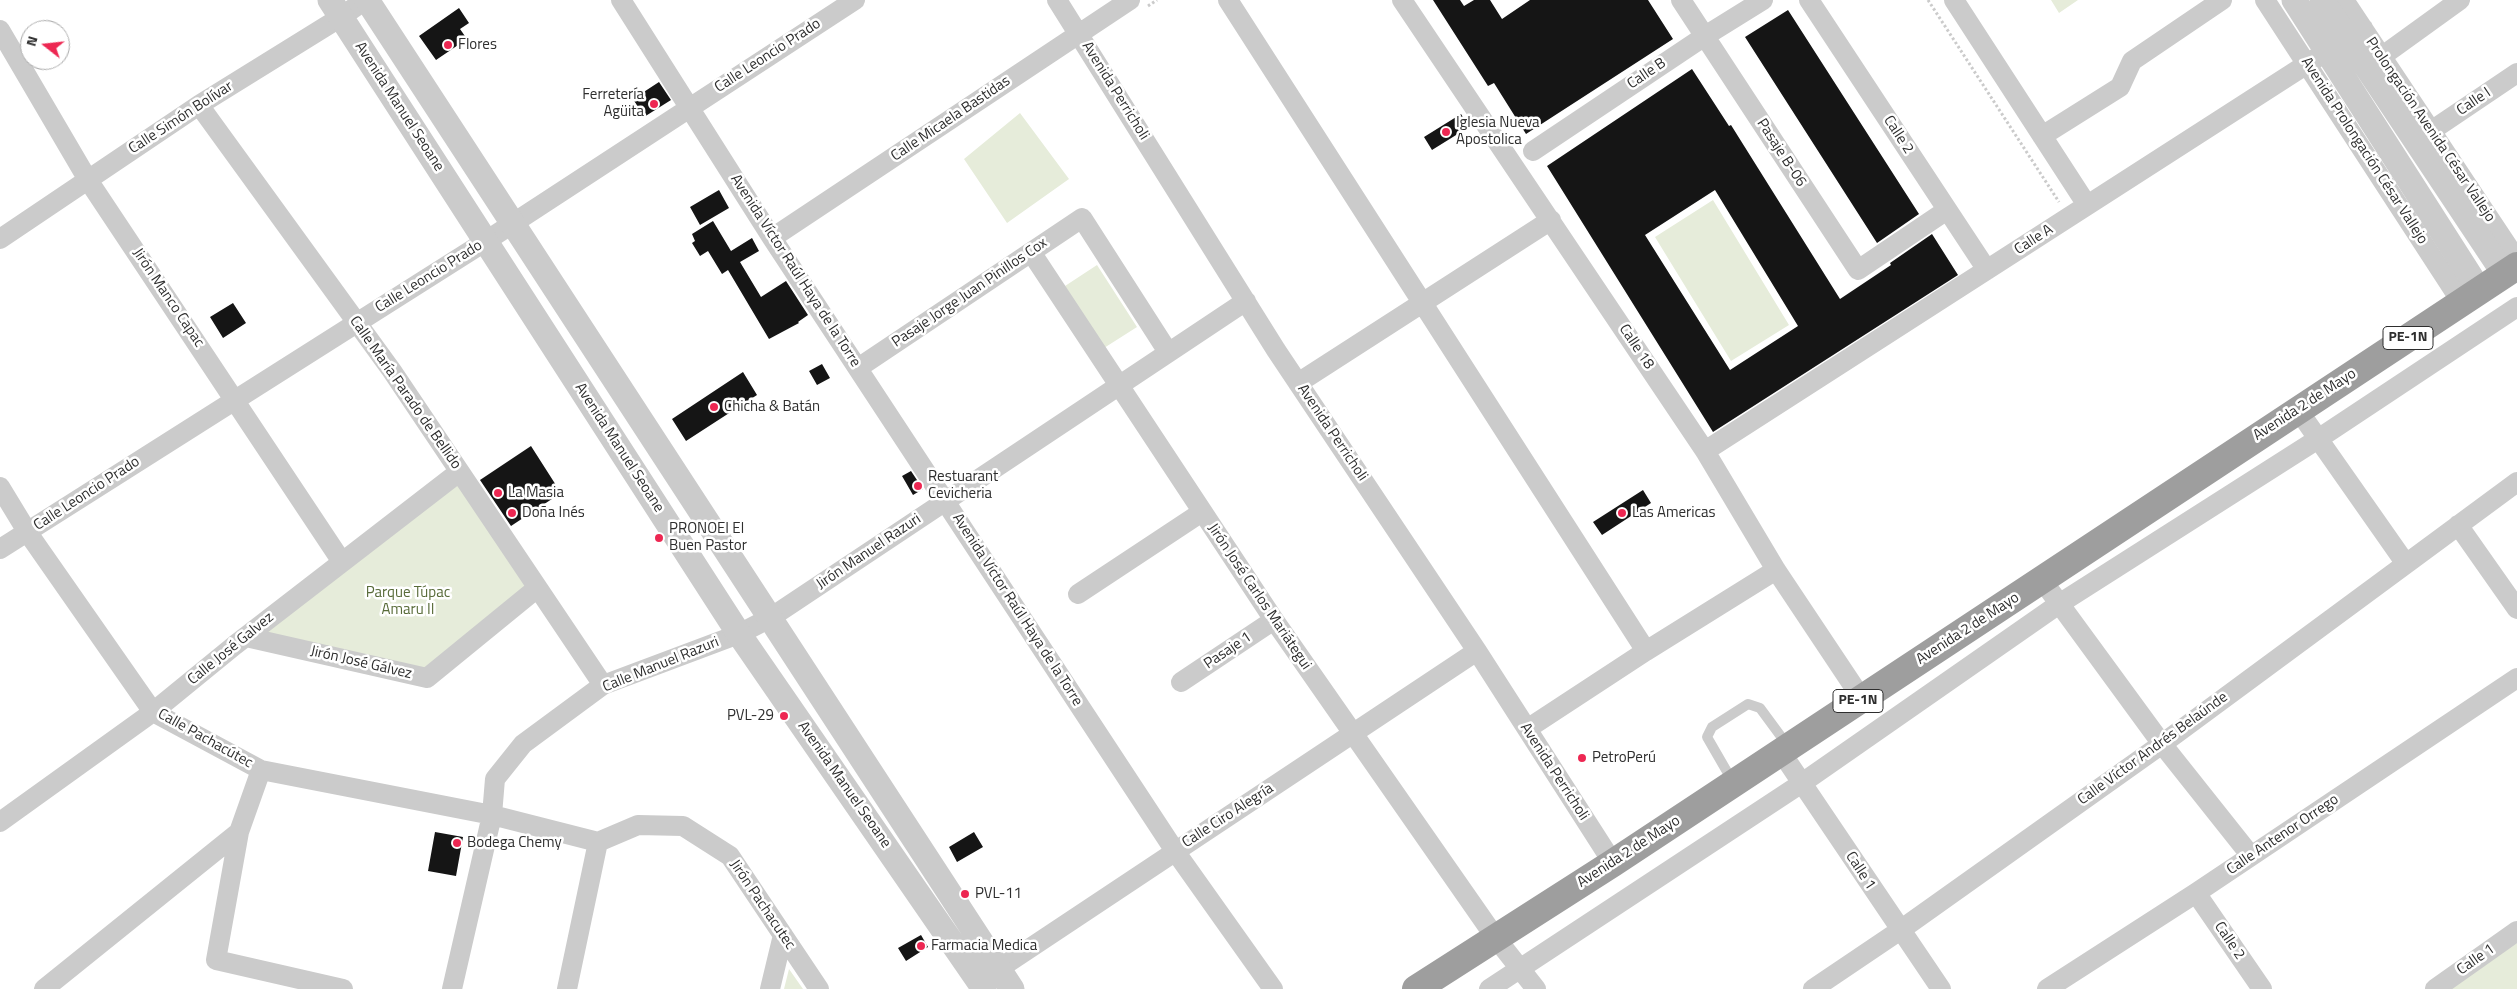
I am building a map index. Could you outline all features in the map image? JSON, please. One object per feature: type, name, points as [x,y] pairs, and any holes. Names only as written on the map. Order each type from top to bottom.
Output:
[{"type":"highway","name":"Avenida 2 de Mayo","points":[[1416,989],[1613,863],[2471,297],[2513,267]]},
{"type":"street","name":"Calle Simón Bolívar","points":[[0,239],[199,105],[336,9],[366,0]]},
{"type":"street","name":"Avenida Manuel Seoane","points":[[366,0],[513,222],[770,618],[993,982]]},
{"type":"street","name":"Avenida Víctor Raúl Haya de la Torre","points":[[621,0],[772,238],[1176,850],[1273,989]]},
{"type":"street","name":"Calle Leoncio Prado","points":[[0,550],[235,398],[486,241],[855,0]]},
{"type":"street","name":"Avenida Perricholi","points":[[1057,0],[1298,383],[1477,651],[1613,863]]},
{"type":"street","name":"Calle Micaela Bastidas","points":[[772,238],[1130,0]]},
{"type":"street","points":[[1228,0],[1421,304],[1646,651]]},
{"type":"street","name":"Calle 18","points":[[1402,0],[1705,451],[1776,570],[1862,699]]},
{"type":"street","name":"Pasaje B-06","points":[[1681,0],[1858,270],[1947,210]]},
{"type":"street","name":"Calle B","points":[[1533,151],[1705,36],[1763,0]]},
{"type":"street","name":"Calle 2","points":[[1809,0],[1987,270]]},
{"type":"street","points":[[1954,0],[2087,205]]},
{"type":"street","points":[[2042,136],[2120,87],[2132,61],[2222,0]]},
{"type":"street","name":"Avenida Prolongación César Vallejo","points":[[2265,0],[2336,45]]},
{"type":"street","name":"Avenida Prolongación César Vallejo","points":[[2294,0],[2336,45],[2513,267]]},
{"type":"street","name":"Avenida Prolongación César Vallejo","points":[[2322,0],[2336,45],[2471,297]]},
{"type":"street","name":"Prolongación Avenida César Vallejo","points":[[2344,0],[2336,45],[2382,57],[2431,131],[2513,267]]},
{"type":"street","points":[[2382,57],[2460,0]]},
{"type":"street","name":"Avenida Manuel Seoane","points":[[336,9],[739,634],[993,982]]},
{"type":"street","name":"Jirón Manco Capac","points":[[0,30],[88,180],[235,398],[342,562]]},
{"type":"street","name":"Calle A","points":[[1705,451],[2336,45]]},
{"type":"street","name":"Calle I","points":[[2431,131],[2517,73]]},
{"type":"street","name":"Calle María Parado de Bellido","points":[[199,105],[356,323],[460,472],[603,686]]},
{"type":"street","name":"Pasaje Jorge Juan Pinillos Cox","points":[[858,368],[1082,218],[1168,352]]},
{"type":"street","points":[[1298,383],[1551,220]]},
{"type":"street","name":"Jirón José Carlos Mariátegui","points":[[1031,252],[1118,387],[1274,620],[1495,937],[1536,989]]},
{"type":"street","name":"Jirón Manuel Razuri","points":[[770,618],[1246,301]]},
{"type":"street","points":[[1489,989],[1802,783],[2059,604],[2318,439],[2517,307]]},
{"type":"street","points":[[2298,410],[2406,564]]},
{"type":"street","name":"Calle José Galvez","points":[[0,822],[153,712],[246,637],[460,472]]},
{"type":"street","name":"Calle Víctor Andrés Belaúnde","points":[[1813,989],[1899,931],[2162,744],[2517,482]]},
{"type":"street","name":"Calle Pachacútec","points":[[0,488],[28,532],[153,712],[261,770],[492,815]]},
{"type":"street","points":[[1078,594],[1202,512]]},
{"type":"street","points":[[2458,524],[2517,609]]},
{"type":"street","points":[[1527,729],[1646,651],[1776,570]]},
{"type":"street","points":[[2042,580],[2162,744],[2251,856]]},
{"type":"street","name":"Jirón José Gálvez","points":[[246,637],[427,678],[536,588]]},
{"type":"street","name":"Calle Manuel Razuri","points":[[452,989],[492,815],[495,779],[522,744],[603,686],[739,634],[770,618]]},
{"type":"street","name":"Pasaje 1","points":[[1181,682],[1274,620]]},
{"type":"street","name":"Calle Ciro Alegría","points":[[993,982],[1176,850],[1477,651]]},
{"type":"street","name":"Calle Antenor Orrego","points":[[2058,986],[2517,678]]},
{"type":"street","name":"Calle 1","points":[[1784,750],[1802,783],[1899,931],[1941,989]]},
{"type":"street","points":[[261,770],[239,832],[216,960],[343,989]]},
{"type":"street","points":[[492,815],[598,842],[567,989]]},
{"type":"street","name":"Jirón Pachacutec","points":[[598,842],[638,825],[683,826],[730,856],[819,989]]},
{"type":"street","points":[[44,989],[239,832]]},
{"type":"street","name":"Calle 2","points":[[2196,893],[2262,989]]},
{"type":"street","name":"Calle 1","points":[[2435,989],[2517,931]]},
{"type":"street","points":[[770,989],[784,935]]},
{"type":"lane","points":[[1734,783],[1707,737],[1712,727],[1748,704],[1760,708],[1784,750]]},
{"type":"path","points":[[1928,0],[2069,218]]},
{"type":"green space","points":[[2051,0],[2078,0],[2059,13]]},
{"type":"green space","points":[[1020,113],[1069,179],[1007,223],[964,159]]},
{"type":"green space","points":[[1713,200],[1789,325],[1731,361],[1655,237]]},
{"type":"green space","points":[[1097,265],[1137,327],[1104,348],[1065,286]]},
{"type":"green space","name":"Parque Túpac Amaru II","points":[[459,475],[531,585],[427,678],[246,637]]},
{"type":"green space","points":[[2517,943],[2517,989],[2448,989]]},
{"type":"green space","points":[[789,969],[803,989],[784,989]]},
{"type":"building","points":[[1433,0],[1460,0],[1464,6],[1474,0],[1490,0],[1502,19],[1530,0],[1648,0],[1673,39],[1526,134],[1494,83],[1488,86]]},
{"type":"building","points":[[459,8],[469,23],[460,29],[467,39],[436,60],[419,36]]},
{"type":"building","points":[[1788,10],[1919,214],[1877,243],[1745,37]]},
{"type":"building","points":[[1692,69],[1729,126],[1731,125],[1840,299],[1891,265],[1890,263],[1932,234],[1958,275],[1713,432],[1547,166]],"holes":[[[1715,190],[1798,326],[1730,370],[1645,235]]]},
{"type":"building","points":[[659,82],[671,100],[644,117],[633,99]]},
{"type":"building","name":"Iglesia Nueva Apostolica","points":[[1461,114],[1469,127],[1432,150],[1424,137]]},
{"type":"building","points":[[719,190],[729,208],[700,225],[690,207]]},
{"type":"building","points":[[713,221],[731,251],[752,238],[759,251],[740,262],[761,297],[786,281],[808,315],[799,323],[769,339],[728,270],[722,274],[708,251],[700,256],[692,243],[695,241],[692,234]]},
{"type":"building","points":[[233,303],[246,323],[223,338],[210,317]]},
{"type":"building","points":[[822,364],[830,378],[817,385],[809,371]]},
{"type":"building","name":"Chicha & Batán","points":[[743,372],[757,395],[686,441],[672,419]]},
{"type":"building","points":[[531,446],[561,493],[511,526],[480,480]]},
{"type":"building","points":[[911,471],[923,489],[913,495],[902,476]]},
{"type":"building","name":"Las Americas","points":[[1643,490],[1651,503],[1602,535],[1593,522]]},
{"type":"building","points":[[435,832],[463,837],[456,876],[428,871]]},
{"type":"building","points":[[974,832],[983,847],[957,862],[949,847]]},
{"type":"building","points":[[921,935],[928,947],[906,961],[898,948]]},
{"type":"place","name":"Flores","points":[[448,45]]},
{"type":"place","name":"Ferretería Agüita","points":[[654,104]]},
{"type":"place","name":"Iglesia Nueva Apostolica","points":[[1446,132]]},
{"type":"place","name":"Chicha & Batán","points":[[714,407]]},
{"type":"place","name":"Restuarant Cevicheria","points":[[918,486]]},
{"type":"place","name":"La Masia","points":[[498,493]]},
{"type":"place","name":"Doña Inés","points":[[512,513]]},
{"type":"place","name":"Las Americas","points":[[1622,513]]},
{"type":"place","name":"PRONOEI El Buen Pastor","points":[[659,538]]},
{"type":"place","name":"PVL-29","points":[[784,716]]},
{"type":"place","name":"PetroPerú","points":[[1582,758]]},
{"type":"place","name":"Bodega Chemy","points":[[457,843]]},
{"type":"place","name":"PVL-11","points":[[965,894]]},
{"type":"place","name":"Farmacia Medica","points":[[921,946]]}]
